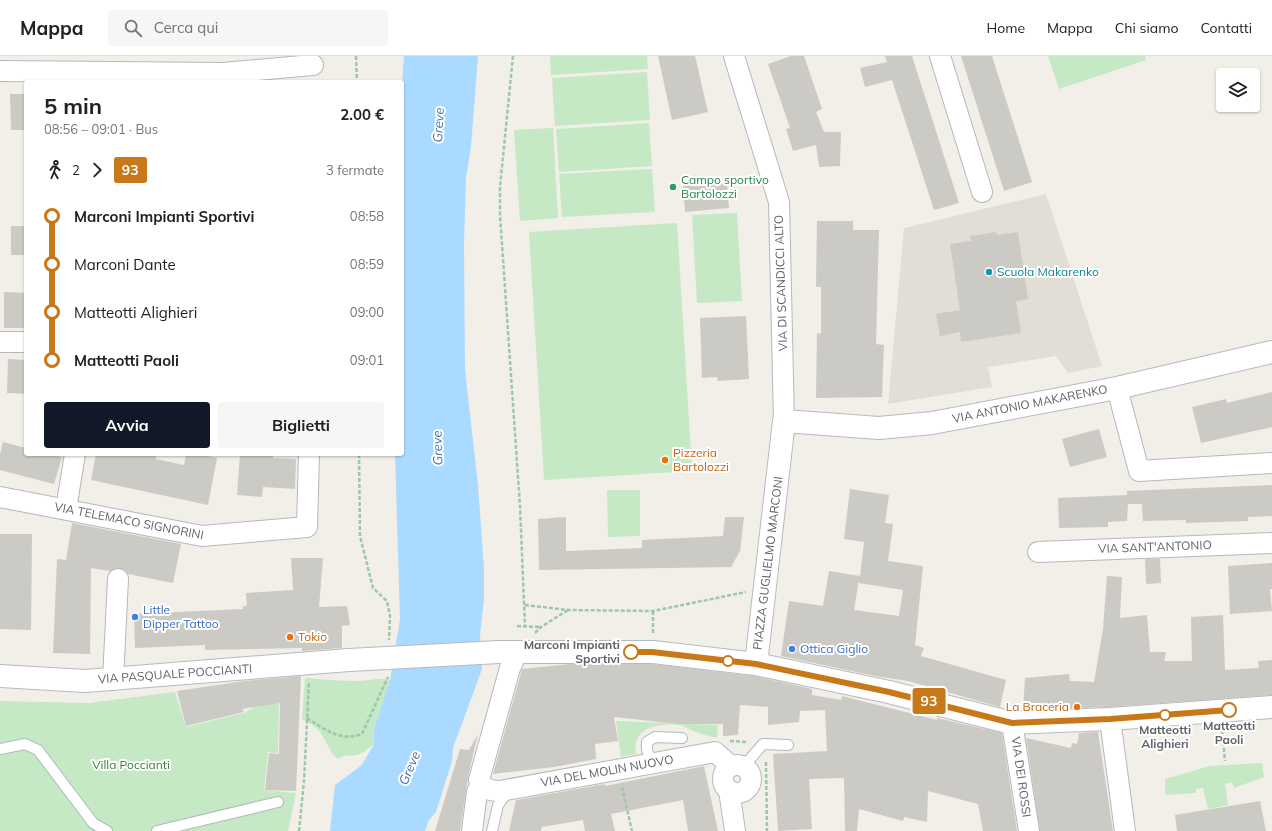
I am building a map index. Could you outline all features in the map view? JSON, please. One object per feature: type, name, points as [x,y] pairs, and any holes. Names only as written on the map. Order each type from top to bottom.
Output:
[{"type":"main road","name":"VIA ANTONIO MAKARENKO","points":[[784,421],[869,428],[905,426],[998,411],[1117,388],[1272,352]]},
{"type":"main road","name":"PIAZZA GUGLIELMO MARCONI","points":[[349,660],[508,652],[652,652],[756,664],[784,421]]},
{"type":"main road","name":"VIA PASQUALE POCCIANTI","points":[[0,676],[43,680],[113,680],[349,660]]},
{"type":"main road","points":[[756,664],[889,692],[1012,723],[1110,719],[1272,707]]},
{"type":"street","name":"VIA DI SCANDICCI ALTO","points":[[734,56],[779,202],[784,421]]},
{"type":"street","points":[[940,56],[982,192]]},
{"type":"street","points":[[0,71],[92,70],[223,78],[313,68]]},
{"type":"street","points":[[0,342],[24,342]]},
{"type":"street","points":[[1117,388],[1139,471],[1272,463]]},
{"type":"street","points":[[66,509],[75,456]]},
{"type":"street","name":"VIA TELEMACO SIGNORINI","points":[[0,497],[202,536],[307,527],[309,456]]},
{"type":"street","name":"VIA SANT'ANTONIO","points":[[1038,552],[1272,543]]},
{"type":"street","points":[[113,680],[118,579]]},
{"type":"street","points":[[472,831],[477,792],[481,784],[479,780],[510,668],[508,652]]},
{"type":"street","points":[[1110,719],[1125,831]]},
{"type":"street","name":"VIA DEI ROSSI","points":[[1012,723],[1029,831]]},
{"type":"street","name":"VIA DEL MOLIN NUOVO","points":[[481,784],[494,791],[509,790],[714,752],[737,766]]},
{"type":"street","points":[[735,831],[729,790],[724,783],[724,773],[737,766]]},
{"type":"lane","points":[[656,763],[649,757],[646,750],[647,742],[654,737],[682,738]]},
{"type":"lane","points":[[0,749],[25,744],[38,750],[94,824],[107,831]]},
{"type":"lane","points":[[737,766],[763,744],[788,745]]},
{"type":"lane","points":[[492,831],[498,805],[509,790]]},
{"type":"lane","points":[[157,831],[278,802]]},
{"type":"path","points":[[356,56],[357,80]]},
{"type":"path","points":[[513,56],[500,187],[500,215],[520,506],[525,627]]},
{"type":"path","points":[[359,456],[360,536],[372,588],[387,601],[390,616],[389,646]]},
{"type":"path","points":[[525,605],[568,610],[653,611],[743,592],[763,594]]},
{"type":"path","points":[[517,626],[541,627],[568,610]]},
{"type":"path","points":[[300,831],[310,664]]},
{"type":"path","points":[[307,718],[329,732],[351,738],[362,734],[389,675]]},
{"type":"path","points":[[1220,711],[1225,761]]},
{"type":"path","points":[[766,761],[767,831]]},
{"type":"path","points":[[618,769],[632,831]]},
{"type":"shaded area","points":[[1046,194],[1102,366],[1068,373],[1056,356],[988,367],[992,387],[888,404],[904,228]]},
{"type":"green space","points":[[550,56],[647,56],[648,69],[551,75]]},
{"type":"green space","points":[[1048,56],[1145,56],[1146,60],[1059,89]]},
{"type":"green space","points":[[647,72],[650,120],[555,126],[552,78]]},
{"type":"green space","points":[[649,123],[652,166],[559,172],[556,129]]},
{"type":"green space","points":[[553,128],[558,218],[520,221],[514,130]]},
{"type":"green space","points":[[652,169],[655,212],[562,217],[559,174]]},
{"type":"green space","points":[[737,213],[742,301],[697,303],[692,215]]},
{"type":"green space","points":[[677,223],[692,471],[544,480],[529,232]]},
{"type":"green space","points":[[607,490],[640,490],[640,536],[608,537]]},
{"type":"green space","points":[[305,678],[350,681],[390,680],[374,729],[374,744],[364,752],[357,755],[341,757],[338,759],[331,751],[320,732],[311,724],[302,719]]},
{"type":"green space","name":"Villa Poccianti","points":[[175,692],[186,727],[244,713],[253,708],[253,700],[279,694],[278,753],[268,752],[264,790],[296,793],[288,831],[0,831],[0,701],[89,703]]},
{"type":"green space","points":[[616,721],[718,725],[717,738],[679,725],[655,726],[642,733],[638,738],[636,754],[621,757]]},
{"type":"green space","points":[[1262,763],[1264,777],[1234,788],[1232,782],[1225,784],[1228,805],[1208,809],[1203,788],[1196,789],[1196,793],[1165,795],[1165,779],[1210,766]]},
{"type":"water","name":"Greve","points":[[404,56],[478,56],[471,146],[466,178],[464,241],[465,370],[478,485],[484,569],[484,599],[480,635],[482,669],[453,748],[452,761],[436,812],[429,820],[425,831],[330,831],[335,785],[362,765],[374,744],[374,729],[390,680],[400,619],[395,456],[404,456],[404,80],[402,80]]},
{"type":"building","points":[[658,56],[695,56],[708,112],[672,120]]},
{"type":"building","points":[[791,56],[804,56],[822,109],[816,112],[824,132],[841,132],[840,166],[819,167],[816,145],[793,151],[786,129],[790,128],[768,64]]},
{"type":"building","points":[[885,56],[912,56],[959,203],[934,210],[892,80],[865,87],[860,68],[887,62]]},
{"type":"building","points":[[961,56],[992,56],[1032,182],[1004,191]]},
{"type":"building","points":[[10,94],[24,94],[24,130],[11,130]]},
{"type":"building","points":[[727,183],[729,208],[685,212],[683,186]]},
{"type":"building","points":[[817,221],[853,221],[853,230],[879,230],[876,344],[884,345],[882,397],[816,398],[817,333],[821,334],[821,287],[816,287]]},
{"type":"building","points":[[11,226],[24,226],[24,255],[11,255]]},
{"type":"building","name":"Scuola Makarenko","points":[[996,232],[997,235],[1018,232],[1028,299],[1016,301],[1021,333],[961,342],[960,332],[940,336],[936,314],[960,310],[950,244],[971,241],[970,236]]},
{"type":"building","points":[[4,292],[24,293],[24,328],[4,328]]},
{"type":"building","points":[[746,316],[749,379],[718,381],[717,377],[702,378],[700,318]]},
{"type":"building","points":[[8,359],[24,360],[24,394],[7,393]]},
{"type":"building","points":[[1272,392],[1272,427],[1201,443],[1192,407],[1226,399],[1227,403]]},
{"type":"building","points":[[1099,429],[1107,457],[1070,467],[1062,439]]},
{"type":"building","points":[[3,442],[24,447],[24,456],[62,457],[54,484],[0,470],[0,454]]},
{"type":"building","points":[[96,456],[156,456],[156,459],[184,465],[186,456],[208,456],[217,458],[208,505],[91,480]]},
{"type":"building","points":[[240,456],[273,456],[273,458],[296,459],[295,489],[263,487],[262,497],[237,495]]},
{"type":"building","points":[[1272,485],[1272,516],[1248,517],[1248,521],[1186,523],[1186,520],[1143,521],[1142,504],[1128,504],[1127,521],[1108,522],[1108,527],[1059,528],[1058,498],[1127,495],[1127,491]]},
{"type":"building","points":[[850,489],[889,495],[885,523],[893,524],[888,561],[923,566],[915,645],[924,648],[921,656],[1006,680],[1000,707],[908,681],[875,676],[781,656],[789,601],[823,606],[829,571],[860,576],[864,542],[844,539]],"holes":[[[859,579],[859,583],[903,590],[899,616],[854,610]]]},
{"type":"building","points":[[566,517],[566,551],[642,548],[642,540],[723,536],[725,517],[744,517],[740,551],[731,567],[539,570],[538,519]]},
{"type":"building","points":[[72,523],[181,544],[173,583],[128,574],[125,570],[119,568],[110,571],[91,568],[90,654],[53,653],[57,559],[66,560]]},
{"type":"building","points":[[0,534],[32,534],[31,630],[0,629]]},
{"type":"building","points":[[291,558],[323,558],[319,607],[347,606],[350,625],[342,626],[342,648],[302,651],[302,648],[205,650],[205,645],[135,648],[134,614],[243,609],[243,606],[247,606],[246,593],[293,590]]},
{"type":"building","points":[[1145,559],[1160,559],[1161,583],[1146,584]]},
{"type":"building","points":[[1272,563],[1272,589],[1270,589],[1272,611],[1230,614],[1228,566]]},
{"type":"building","points":[[1107,576],[1122,577],[1120,618],[1147,615],[1150,652],[1166,652],[1164,661],[1192,661],[1191,617],[1223,615],[1225,670],[1259,668],[1258,661],[1272,660],[1272,695],[1109,707],[1023,710],[1025,678],[1069,674],[1070,681],[1094,682],[1103,629]]},
{"type":"building","points":[[570,664],[652,664],[754,676],[812,689],[812,695],[841,700],[842,696],[937,720],[937,718],[1002,733],[1017,831],[983,831],[978,804],[928,791],[927,822],[904,817],[903,821],[859,809],[857,831],[845,831],[844,778],[809,779],[812,829],[778,831],[773,754],[827,751],[825,710],[800,711],[799,722],[768,725],[768,707],[740,705],[738,735],[723,736],[723,724],[678,724],[614,717],[618,741],[595,744],[596,759],[554,767],[493,774],[522,669]]},
{"type":"building","points":[[301,676],[296,791],[265,790],[269,753],[279,754],[280,703],[242,709],[244,712],[186,726],[177,691],[244,681]]},
{"type":"building","points":[[1098,732],[1113,831],[1040,831],[1026,738],[1071,748],[1072,743],[1077,744],[1079,733]]},
{"type":"building","points":[[478,734],[468,777],[460,831],[435,831],[460,749],[469,750]]},
{"type":"building","points":[[704,766],[718,831],[688,831],[683,800],[611,814],[615,831],[585,831],[583,820],[542,827],[541,831],[509,831],[516,800],[605,784],[605,786]]},
{"type":"building","points":[[1260,801],[1266,831],[1177,831],[1175,815]]},
{"type":"bus line","name":"93","points":[[631,652],[652,652],[756,664],[889,692],[983,714],[1012,723],[1110,719],[1229,710]]},
{"type":"place","name":"Campo sportivo Bartolozzi","points":[[673,187]]},
{"type":"place","name":"Scuola Makarenko","points":[[989,272]]},
{"type":"place","name":"Pizzeria Bartolozzi","points":[[665,460]]},
{"type":"place","name":"Little Dipper Tattoo","points":[[135,617]]},
{"type":"place","name":"Tokio","points":[[290,637]]},
{"type":"place","name":"Ottica Giglio","points":[[792,649]]},
{"type":"place","name":"Marconi Impianti Sportivi","points":[[631,652]]},
{"type":"place","name":"La Braceria","points":[[1077,707]]},
{"type":"place","name":"Matteotti Paoli","points":[[1229,710]]},
{"type":"place","name":"Matteotti Alighieri","points":[[1165,715]]}]
